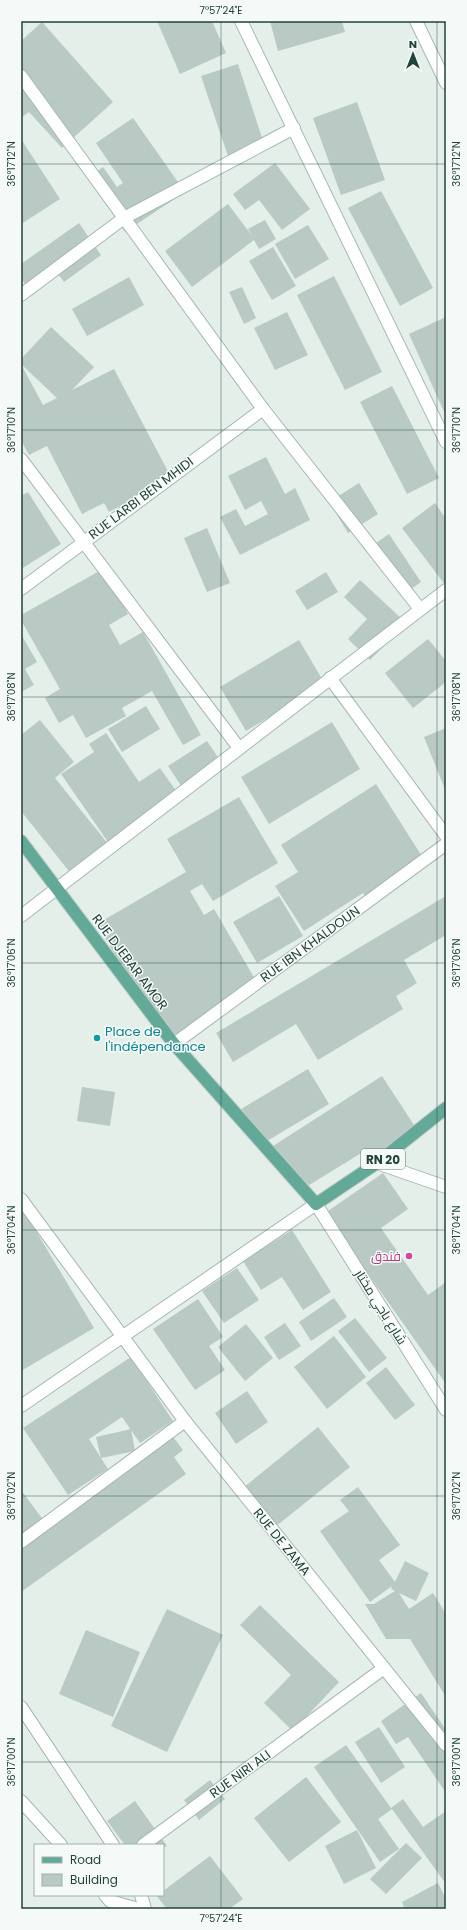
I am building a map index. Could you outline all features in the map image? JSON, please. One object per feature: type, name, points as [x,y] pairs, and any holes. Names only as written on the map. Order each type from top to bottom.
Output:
[{"type":"main road","name":"RUE DJEBAR AMOR","points":[[21,840],[174,1044],[316,1204]]},
{"type":"main road","name":"RN 20","points":[[316,1204],[377,1163],[446,1108]]},
{"type":"street","points":[[241,21],[446,442]]},
{"type":"street","points":[[416,21],[446,83]]},
{"type":"street","points":[[21,76],[263,409],[420,609]]},
{"type":"street","points":[[21,295],[124,218],[294,128]]},
{"type":"street","name":"RUE LARBI BEN MHIDI","points":[[21,589],[263,409]]},
{"type":"street","points":[[21,459],[239,748]]},
{"type":"street","points":[[21,916],[446,590]]},
{"type":"street","points":[[330,678],[446,836]]},
{"type":"street","name":"RUE IBN KHALDOUN","points":[[174,1044],[446,844]]},
{"type":"street","points":[[377,1163],[446,1187]]},
{"type":"street","name":"RUE DE ZAMA","points":[[21,1199],[123,1335],[185,1421],[446,1745]]},
{"type":"street","points":[[21,1406],[316,1204]]},
{"type":"street","name":"شارع باجي مختار","points":[[316,1204],[446,1410]]},
{"type":"street","points":[[21,1542],[185,1421]]},
{"type":"street","name":"RUE NIRI ALI","points":[[144,1844],[384,1668]]},
{"type":"street","points":[[21,1707],[112,1844]]},
{"type":"street","points":[[21,1801],[60,1844]]},
{"type":"street","points":[[106,1896],[110,1901],[138,1909]]},
{"type":"street","points":[[141,1896],[145,1909]]},
{"type":"building","points":[[157,21],[212,21],[226,53],[180,74]]},
{"type":"building","points":[[270,21],[342,21],[345,32],[278,51]]},
{"type":"building","points":[[42,22],[113,102],[62,148],[29,112],[22,117],[21,116],[21,41]]},
{"type":"building","points":[[238,64],[265,147],[229,159],[201,76]]},
{"type":"building","points":[[357,102],[385,180],[341,195],[313,118]]},
{"type":"building","points":[[133,118],[185,192],[125,232],[88,178],[103,167],[117,187],[123,183],[96,143]]},
{"type":"building","points":[[21,139],[60,199],[21,224]]},
{"type":"building","points":[[275,163],[310,209],[282,230],[259,200],[245,210],[233,194]]},
{"type":"building","points":[[381,191],[433,288],[400,306],[348,208]]},
{"type":"building","points":[[228,204],[253,237],[248,229],[265,220],[276,239],[259,249],[254,240],[192,287],[165,251]]},
{"type":"building","points":[[79,223],[101,255],[64,282],[56,271],[29,290],[21,278],[21,264]]},
{"type":"building","points":[[308,225],[329,259],[295,279],[275,244]]},
{"type":"building","points":[[273,247],[296,286],[272,300],[249,261]]},
{"type":"building","points":[[334,276],[382,372],[345,390],[297,295]]},
{"type":"building","points":[[129,277],[144,305],[87,336],[72,309]]},
{"type":"building","points":[[242,287],[256,318],[244,324],[229,292]]},
{"type":"building","points":[[287,312],[308,355],[275,370],[254,328]]},
{"type":"building","points":[[446,317],[446,416],[409,334]]},
{"type":"building","points":[[51,327],[94,367],[72,390],[114,369],[172,479],[109,512],[104,503],[82,514],[47,446],[29,455],[21,440],[21,366],[43,405],[57,398],[21,364],[21,359]]},
{"type":"building","points":[[392,386],[439,478],[407,494],[360,402]]},
{"type":"building","points":[[266,457],[285,494],[295,488],[310,520],[240,555],[220,517],[236,509],[245,526],[268,514],[261,501],[245,510],[228,476]]},
{"type":"building","points":[[359,483],[378,514],[348,533],[329,502]]},
{"type":"building","points":[[28,492],[61,544],[21,569],[21,496]]},
{"type":"building","points":[[435,503],[446,519],[446,586],[402,528]]},
{"type":"building","points":[[207,528],[230,583],[207,592],[184,538]]},
{"type":"building","points":[[389,534],[421,582],[401,596],[369,548]]},
{"type":"building","points":[[103,569],[128,614],[109,625],[120,645],[143,632],[201,735],[183,745],[152,691],[122,708],[126,716],[86,738],[73,715],[59,723],[45,698],[60,689],[21,620],[21,615]]},
{"type":"building","points":[[326,572],[338,592],[307,610],[295,591]]},
{"type":"building","points":[[360,580],[402,619],[382,640],[386,644],[370,660],[348,639],[367,619],[344,597]]},
{"type":"building","points":[[21,634],[37,662],[25,669],[34,685],[21,692]]},
{"type":"building","points":[[428,639],[446,661],[446,682],[413,708],[385,673]]},
{"type":"building","points":[[299,640],[325,684],[246,731],[220,687]]},
{"type":"building","points":[[146,706],[160,729],[122,752],[108,729]]},
{"type":"building","points":[[40,720],[74,762],[55,778],[109,845],[72,875],[21,811],[21,735]]},
{"type":"building","points":[[332,722],[360,769],[269,824],[241,777]]},
{"type":"building","points":[[446,728],[446,792],[424,737]]},
{"type":"building","points":[[106,733],[139,782],[160,768],[179,795],[108,842],[61,774],[94,752],[89,744]]},
{"type":"building","points":[[207,741],[221,762],[182,787],[168,766]]},
{"type":"building","points":[[376,784],[425,861],[366,898],[363,893],[304,931],[275,886],[298,872],[281,845]]},
{"type":"building","points":[[239,797],[278,863],[213,901],[202,884],[190,891],[204,915],[214,909],[259,986],[166,1041],[97,924],[186,872],[167,839]]},
{"type":"building","points":[[279,896],[303,936],[257,963],[233,922]]},
{"type":"building","points":[[446,896],[446,935],[404,960],[417,983],[396,996],[403,1009],[318,1060],[296,1024],[233,1062],[216,1033]]},
{"type":"building","points":[[308,1069],[329,1104],[262,1144],[241,1109]]},
{"type":"building","points":[[382,1076],[416,1128],[368,1159],[363,1152],[301,1190],[273,1146]]},
{"type":"building","points":[[82,1087],[115,1092],[110,1126],[77,1121]]},
{"type":"building","points":[[383,1173],[408,1209],[381,1228],[428,1295],[446,1282],[446,1384],[325,1213]]},
{"type":"building","points":[[24,1211],[94,1328],[21,1371],[21,1213]]},
{"type":"building","points":[[292,1230],[331,1292],[303,1310],[282,1277],[261,1290],[243,1261]]},
{"type":"building","points":[[237,1268],[259,1300],[224,1323],[202,1291]]},
{"type":"building","points":[[334,1298],[347,1317],[311,1341],[299,1322]]},
{"type":"building","points":[[198,1299],[223,1337],[209,1346],[225,1370],[195,1390],[153,1329]]},
{"type":"building","points":[[355,1318],[387,1358],[369,1372],[338,1331]]},
{"type":"building","points":[[285,1323],[301,1346],[279,1360],[264,1337]]},
{"type":"building","points":[[246,1324],[273,1358],[245,1381],[218,1347]]},
{"type":"building","points":[[334,1336],[366,1377],[327,1409],[294,1367]]},
{"type":"building","points":[[131,1357],[173,1421],[140,1443],[131,1430],[135,1451],[101,1458],[108,1469],[68,1495],[23,1428]],"holes":[[[122,1417],[130,1429],[96,1437],[101,1458],[89,1439]]]},
{"type":"building","points":[[386,1367],[415,1405],[395,1420],[366,1383]]},
{"type":"building","points":[[247,1391],[268,1422],[236,1444],[215,1413]]},
{"type":"building","points":[[318,1427],[350,1467],[270,1531],[238,1492]]},
{"type":"building","points":[[171,1434],[183,1450],[174,1457],[186,1474],[21,1592],[21,1490],[44,1521]]},
{"type":"building","points":[[358,1487],[400,1545],[379,1560],[395,1582],[405,1561],[429,1573],[416,1601],[399,1593],[409,1609],[433,1593],[446,1614],[446,1697],[410,1639],[386,1639],[365,1604],[374,1604],[395,1591],[391,1589],[392,1586],[370,1602],[320,1531],[349,1511],[340,1500]]},
{"type":"building","points":[[260,1605],[339,1682],[308,1715],[316,1723],[301,1739],[264,1703],[291,1675],[240,1625]]},
{"type":"building","points":[[167,1609],[223,1635],[167,1752],[111,1726]]},
{"type":"building","points":[[86,1630],[140,1652],[113,1717],[59,1694]]},
{"type":"building","points":[[421,1693],[446,1730],[446,1793],[408,1737],[396,1744],[381,1721]]},
{"type":"building","points":[[379,1727],[405,1767],[381,1783],[355,1742]]},
{"type":"building","points":[[346,1745],[391,1808],[403,1799],[423,1827],[446,1811],[446,1884],[392,1809],[378,1819],[399,1849],[380,1862],[314,1767]]},
{"type":"building","points":[[306,1777],[341,1822],[289,1862],[254,1818]]},
{"type":"building","points":[[210,1780],[225,1799],[199,1820],[184,1800]]},
{"type":"building","points":[[135,1801],[167,1846],[164,1848],[164,1844],[124,1844],[107,1821]]},
{"type":"building","points":[[357,1830],[376,1868],[344,1884],[325,1846]]},
{"type":"building","points":[[406,1843],[422,1858],[386,1894],[370,1879]]},
{"type":"building","points":[[210,1856],[243,1899],[229,1909],[167,1909],[157,1896],[164,1896],[164,1890]]},
{"type":"building","points":[[438,1883],[446,1899],[446,1909],[405,1909],[402,1902]]},
{"type":"place","name":"Place de l'indépendance","points":[[97,1038]]},
{"type":"place","name":"فندق","points":[[409,1256]]}]
